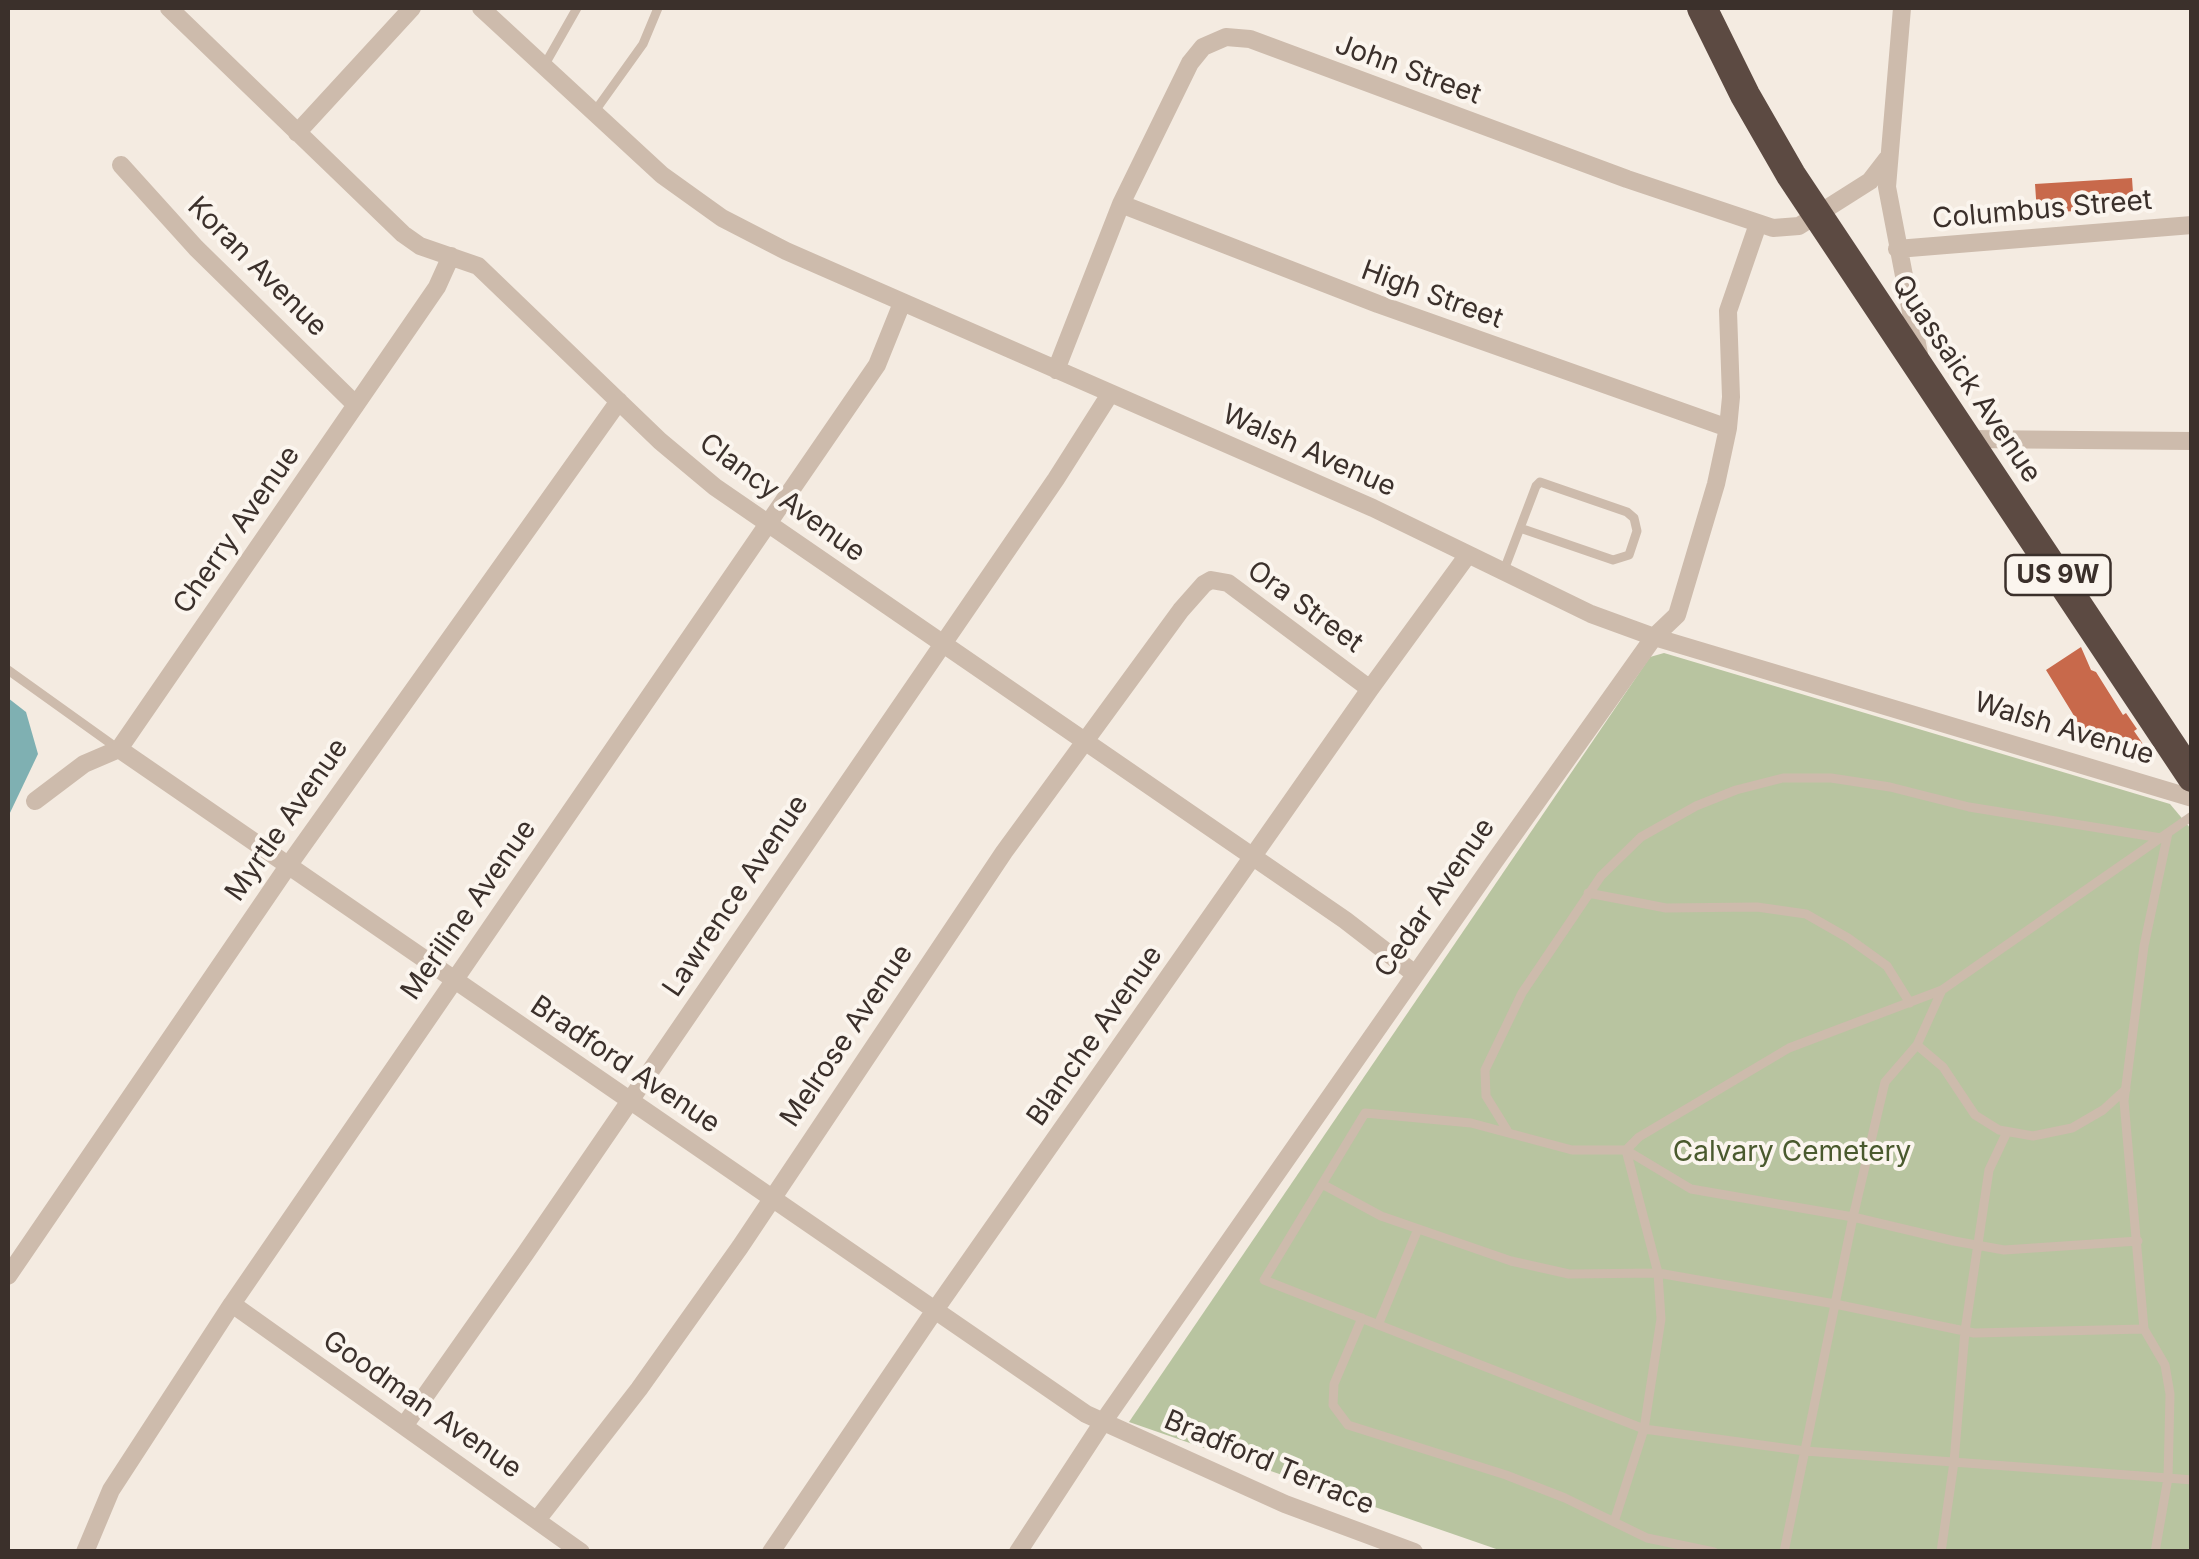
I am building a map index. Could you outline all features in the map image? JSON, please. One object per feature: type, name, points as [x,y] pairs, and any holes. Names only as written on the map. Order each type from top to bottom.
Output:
[{"type":"highway","name":"Quassaick Avenue","points":[[1702,8],[1766,132],[1816,214],[2192,777]]},
{"type":"street","name":"Clancy Avenue","points":[[169,8],[403,234],[420,246],[478,266],[660,441],[715,487],[1345,920],[1415,974]]},
{"type":"street","points":[[297,133],[412,8]]},
{"type":"street","name":"Walsh Avenue","points":[[481,8],[662,174],[722,218],[786,252],[1373,508],[1590,614],[1654,637],[2192,798]]},
{"type":"street","name":"Columbus Street","points":[[1902,8],[1887,187],[1924,374]]},
{"type":"street","name":"John Street","points":[[1056,370],[1121,204],[1190,63],[1203,47],[1226,37],[1250,40],[1758,224],[1799,226],[1816,214]]},
{"type":"street","points":[[1816,214],[1870,181],[1887,159]]},
{"type":"street","name":"Koran Avenue","points":[[121,165],[196,248],[356,405]]},
{"type":"street","name":"High Street","points":[[1121,204],[1342,291],[1728,428]]},
{"type":"street","name":"Cedar Avenue","points":[[1018,1552],[1103,1422],[1415,974],[1654,637],[1677,615],[1716,484],[1728,428],[1728,311],[1758,224]]},
{"type":"street","name":"Columbus Street","points":[[1897,249],[2192,225]]},
{"type":"street","name":"Cherry Avenue","points":[[35,802],[84,764],[119,749],[438,287],[451,256]]},
{"type":"street","name":"Meriline Avenue","points":[[85,1552],[112,1490],[232,1304],[876,364],[902,302]]},
{"type":"street","name":"Lawrence Avenue","points":[[404,1426],[1056,480],[1110,394]]},
{"type":"street","name":"Myrtle Avenue","points":[[8,1276],[288,866],[619,401]]},
{"type":"street","points":[[1968,439],[2192,441]]},
{"type":"street","name":"Blanche Avenue","points":[[772,1552],[935,1310],[1370,689],[1468,556]]},
{"type":"street","name":"Ora Street","points":[[1204,584],[1211,580],[1228,583],[1370,689]]},
{"type":"street","name":"Melrose Avenue","points":[[537,1520],[639,1389],[1004,852],[1204,584]]},
{"type":"street","name":"Bradford Avenue","points":[[119,749],[627,1101],[1103,1422]]},
{"type":"street","name":"Goodman Avenue","points":[[232,1304],[581,1552]]},
{"type":"street","name":"Bradford Terrace","points":[[1103,1422],[1285,1504],[1414,1552]]},
{"type":"lane","points":[[544,66],[577,8]]},
{"type":"lane","points":[[594,112],[643,44],[658,8]]},
{"type":"lane","points":[[1503,573],[1520,528],[1536,486],[1543,482],[1627,512],[1634,518],[1637,531],[1629,554],[1613,560],[1520,528]]},
{"type":"lane","points":[[8,670],[119,749]]},
{"type":"lane","points":[[1507,1130],[1486,1096],[1485,1070],[1522,993],[1600,876],[1641,837],[1696,806],[1783,778],[1831,778],[1890,787],[1969,808],[2164,835]]},
{"type":"lane","points":[[1626,1150],[1639,1137],[1789,1048],[1942,990],[2192,816]]},
{"type":"lane","points":[[2155,1552],[2168,1478],[2170,1394],[2165,1365],[2144,1329],[2126,1089],[2144,946],[2164,835]]},
{"type":"lane","points":[[1588,893],[1666,908],[1757,907],[1806,914],[1886,966],[1910,1003]]},
{"type":"lane","points":[[1784,1552],[1853,1218],[1886,1082],[1917,1044],[1942,990]]},
{"type":"lane","points":[[1917,1044],[1943,1066],[1975,1114],[2007,1132],[2033,1136],[2072,1128],[2104,1110],[2126,1089]]},
{"type":"lane","points":[[2138,1241],[2004,1250],[1691,1189],[1626,1150],[1572,1150],[1471,1123],[1366,1113],[1264,1280],[1644,1428],[1804,1451],[2192,1480]]},
{"type":"lane","points":[[1941,1552],[1966,1331],[1990,1170],[2007,1132]]},
{"type":"lane","points":[[1614,1522],[1644,1428],[1661,1320],[1658,1273],[1626,1150]]},
{"type":"lane","points":[[1322,1184],[1382,1216],[1511,1260],[1569,1274],[1658,1273],[1966,1331],[2144,1329]]},
{"type":"lane","points":[[1378,1325],[1418,1229]]},
{"type":"lane","points":[[1362,1318],[1334,1384],[1333,1405],[1348,1425],[1506,1475],[1648,1538],[1714,1552]]},
{"type":"green space","name":"Calvary Cemetery","points":[[1664,653],[2170,804],[2191,829],[2191,1551],[1502,1551],[1129,1422],[1650,657]]},
{"type":"water","points":[[8,698],[26,712],[38,754],[8,817]]},
{"type":"building","points":[[2132,178],[2134,208],[2037,213],[2035,184]]},
{"type":"building","points":[[2081,647],[2091,670],[2123,715],[2126,713],[2152,757],[2143,764],[2127,759],[2117,742],[2102,752],[2089,732],[2080,737],[2072,722],[2076,719],[2046,670]]}]
